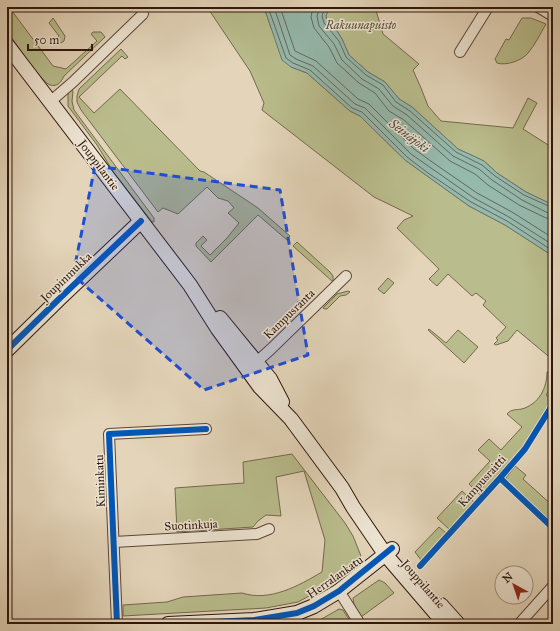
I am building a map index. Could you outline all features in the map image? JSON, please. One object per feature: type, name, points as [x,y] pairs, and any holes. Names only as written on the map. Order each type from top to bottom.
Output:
[{"type":"main road","name":"Jouppilantie","points":[[7,45],[190,285],[218,329],[252,366],[260,387],[291,419],[342,488],[358,503],[389,551],[445,624]]},
{"type":"main road","name":"Joupinmukka","points":[[7,350],[141,221]]},
{"type":"main road","name":"Jouppilantie","points":[[389,551],[412,573],[458,624]]},
{"type":"main road","name":"Herralankatu","points":[[168,624],[254,620],[297,613],[314,606],[339,591],[389,551]]},
{"type":"street","points":[[460,52],[488,7]]},
{"type":"street","points":[[538,7],[553,16]]},
{"type":"street","points":[[51,101],[144,14]]},
{"type":"street","name":"Kampusranta","points":[[252,366],[346,276]]},
{"type":"street","name":"Kiminkatu","points":[[117,624],[109,434],[206,429]]},
{"type":"street","name":"Suotinkuja","points":[[114,542],[257,534],[269,529]]},
{"type":"street","points":[[519,624],[553,586]]},
{"type":"street","points":[[339,591],[360,624]]},
{"type":"highlighted area","points":[[95,166],[280,190],[308,355],[204,390],[73,275]]},
{"type":"green space","points":[[7,7],[9,7],[53,66],[66,69],[97,41],[91,34],[93,32],[101,32],[105,37],[64,76],[59,84],[50,85],[35,70],[9,34]]},
{"type":"green space","points":[[207,7],[264,7],[271,28],[291,67],[307,73],[350,111],[360,116],[405,160],[469,206],[505,225],[553,256],[553,360],[517,330],[508,341],[496,345],[494,344],[498,340],[496,338],[506,327],[483,305],[486,301],[476,293],[472,296],[448,274],[437,286],[429,279],[439,269],[397,228],[404,220],[413,216],[374,197],[262,110],[264,103],[250,71]]},
{"type":"green space","name":"Rakuunapuisto","points":[[329,7],[375,7],[383,34],[419,64],[413,70],[428,106],[441,121],[513,128],[528,98],[537,103],[523,129],[553,148],[553,205],[526,192],[497,173],[484,161],[458,149],[412,107],[399,99],[385,82],[368,72],[349,55],[337,31],[327,22],[326,16]]},
{"type":"green space","points":[[53,18],[65,36],[64,41],[58,45],[54,41],[59,36],[49,23]]},
{"type":"green space","points":[[522,18],[531,18],[546,24],[533,46],[525,56],[513,62],[504,64],[497,63],[495,59],[506,39],[509,40]]},
{"type":"green space","points":[[121,49],[128,57],[125,59],[122,56],[79,97],[94,113],[120,89],[200,171],[204,172],[258,208],[290,236],[287,240],[258,215],[211,262],[196,246],[196,243],[203,236],[207,240],[201,246],[210,255],[239,223],[228,213],[234,208],[228,201],[218,198],[207,187],[178,214],[163,208],[158,212],[81,110],[77,102],[79,89]]},
{"type":"green space","points":[[72,89],[74,110],[154,218],[154,222],[152,222],[114,173],[97,145],[68,106],[68,94]]},
{"type":"green space","points":[[297,242],[330,272],[333,276],[333,282],[293,246]]},
{"type":"green space","points":[[388,278],[394,283],[384,294],[378,289]]},
{"type":"green space","points":[[348,291],[350,292],[346,295],[340,296],[327,309],[323,308],[337,294]]},
{"type":"green space","points":[[429,329],[446,343],[458,330],[478,347],[464,363],[428,330]]},
{"type":"green space","points":[[552,371],[553,385],[546,395],[552,400],[523,447],[480,495],[469,484],[490,461],[478,450],[489,439],[501,450],[522,427],[507,414],[512,410],[528,407],[533,403],[541,395],[544,389],[547,372]]},
{"type":"green space","points":[[292,454],[345,523],[353,536],[361,556],[320,590],[298,602],[266,608],[123,616],[123,605],[167,602],[183,597],[242,593],[252,595],[273,594],[294,587],[322,572],[325,540],[304,471],[276,477],[281,516],[266,515],[253,527],[177,532],[175,488],[244,483],[243,462]]},
{"type":"green space","points":[[515,466],[526,475],[523,479],[553,506],[553,523],[507,480],[506,478]]},
{"type":"green space","points":[[462,491],[474,502],[449,529],[437,518]]},
{"type":"green space","points":[[439,527],[446,533],[421,560],[415,552]]},
{"type":"green space","points":[[379,580],[385,583],[394,593],[361,617],[354,604],[353,598]]},
{"type":"green space","points":[[339,609],[343,610],[352,624],[313,624]]},
{"type":"water","name":"Seinäjoki","points":[[264,7],[329,7],[326,16],[327,22],[337,31],[349,55],[368,72],[385,82],[399,99],[412,107],[458,149],[484,161],[497,173],[526,192],[553,205],[553,256],[505,225],[469,206],[405,160],[360,116],[350,111],[307,73],[291,67],[282,60]]},
{"type":"cycle path","points":[[7,350],[141,221]]},
{"type":"cycle path","name":"Kampusraitti","points":[[420,566],[525,449],[553,404]]},
{"type":"cycle path","points":[[117,624],[109,434],[206,429]]},
{"type":"cycle path","name":"Kampusraitti","points":[[500,478],[553,528]]},
{"type":"cycle path","points":[[168,624],[254,620],[297,613],[314,606],[339,591],[392,548]]}]
